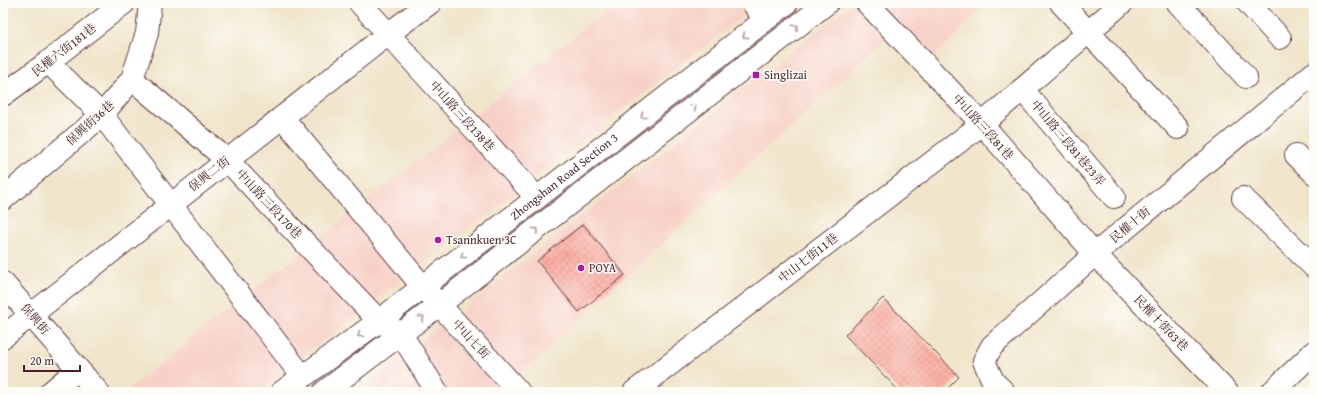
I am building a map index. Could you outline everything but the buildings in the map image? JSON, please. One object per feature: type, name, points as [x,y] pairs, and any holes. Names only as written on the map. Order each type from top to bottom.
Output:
[{"type":"main road","name":"民權六街181巷","points":[[3,95],[124,3]]},
{"type":"main road","name":"保興街36巷","points":[[3,199],[102,115],[132,79],[147,33],[150,3]]},
{"type":"main road","name":"中山路三段138巷","points":[[360,3],[537,198]]},
{"type":"main road","points":[[388,34],[430,3]]},
{"type":"main road","name":"Zhongshan Road Section 3","points":[[282,392],[379,321],[537,198],[759,11],[787,3]]},
{"type":"main road","name":"Zhongshan Road Section 3","points":[[324,392],[439,305],[827,3]]},
{"type":"main road","name":"中山路三段81巷","points":[[867,3],[982,124],[1095,254]]},
{"type":"main road","points":[[1061,3],[1178,128]]},
{"type":"main road","name":"中山路三段81巷23弄","points":[[982,124],[1122,3]]},
{"type":"main road","points":[[1178,3],[1246,77]]},
{"type":"main road","points":[[1248,3],[1280,38]]},
{"type":"main road","name":"保興二街","points":[[3,337],[388,34]]},
{"type":"main road","points":[[48,62],[102,115],[302,376]]},
{"type":"main road","name":"民權十街","points":[[1004,392],[993,381],[984,361],[992,346],[1095,254],[1314,73]]},
{"type":"main road","name":"中山路三段170巷","points":[[132,79],[227,160],[379,321],[401,334]]},
{"type":"main road","name":"中山路三段81巷23弄","points":[[1022,89],[1114,197]]},
{"type":"main road","name":"中山七街","points":[[282,117],[423,287],[519,392]]},
{"type":"main road","name":"中山七街11巷","points":[[634,392],[982,124]]},
{"type":"main road","points":[[1296,155],[1314,173]]},
{"type":"main road","points":[[1243,198],[1314,268]]},
{"type":"main road","name":"民權十街63巷","points":[[1095,254],[1227,392]]},
{"type":"main road","name":"保興街","points":[[3,283],[98,392]]},
{"type":"main road","points":[[401,334],[436,392]]},
{"type":"main road","points":[[1272,392],[1314,352]]},
{"type":"main road","points":[[51,392],[78,369]]},
{"type":"shaded area","points":[[616,3],[760,3],[258,392],[125,392]]},
{"type":"shaded area","points":[[853,3],[986,3],[926,66],[892,33],[516,378],[529,392],[357,392]]},
{"type":"place","name":"Singlizai","points":[[756,75]]},
{"type":"place","name":"Tsannkuen 3C","points":[[438,240]]},
{"type":"place","name":"POYA","points":[[581,268]]}]
